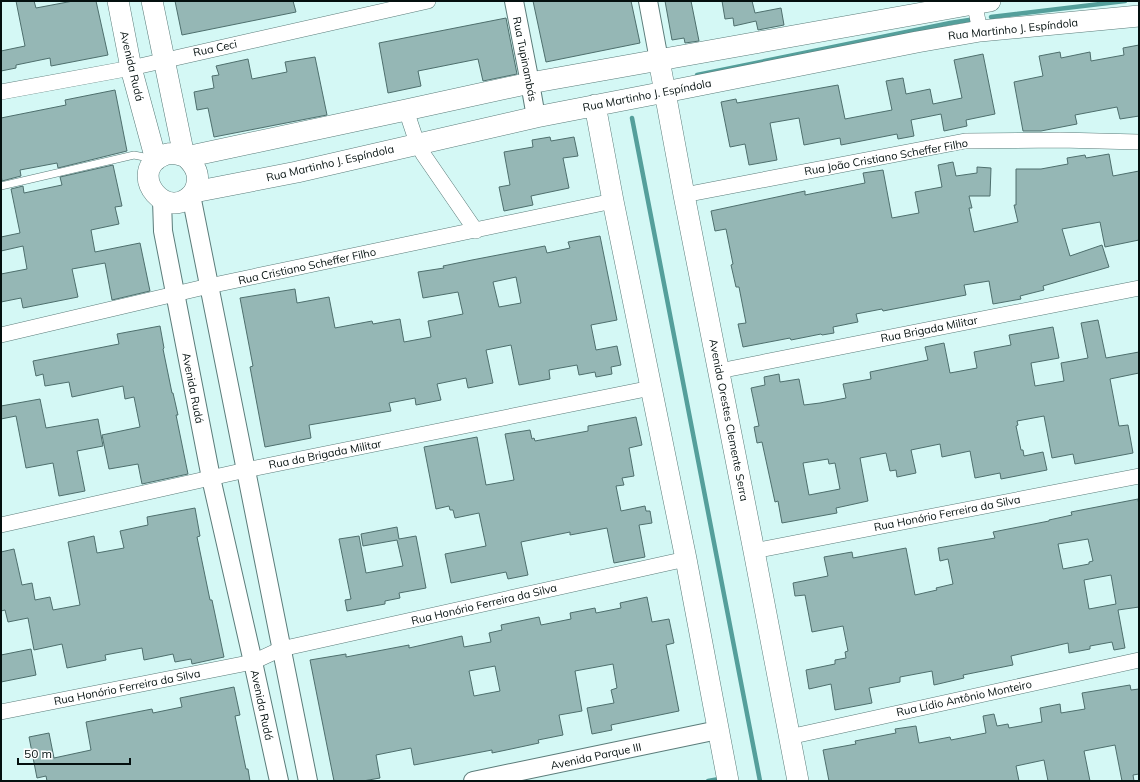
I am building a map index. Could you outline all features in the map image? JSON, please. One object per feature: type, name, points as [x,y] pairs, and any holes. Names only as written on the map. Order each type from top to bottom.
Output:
[{"type":"main road","name":"Avenida Rudá","points":[[118,1],[131,68],[154,161],[149,170],[148,179],[150,188],[155,195],[162,200]]},
{"type":"main road","points":[[152,1],[185,156],[192,162],[198,178],[192,193]]},
{"type":"main road","points":[[154,161],[165,154],[172,153],[185,156],[530,83],[980,2]]},
{"type":"main road","name":"Rua Martinho J. Espíndola","points":[[162,200],[175,202],[182,201],[192,193],[297,172],[536,116],[917,42],[980,31],[1139,16]]},
{"type":"main road","name":"Avenida Orestes Clemente Serra","points":[[659,60],[798,781]]},
{"type":"main road","points":[[595,105],[613,201],[686,559],[728,781]]},
{"type":"street","name":"Rua Ceci","points":[[1,92],[131,68],[164,59],[428,1]]},
{"type":"street","name":"Rua Tupinambás","points":[[514,1],[536,116]]},
{"type":"street","points":[[648,1],[659,60]]},
{"type":"street","points":[[980,2],[980,31]]},
{"type":"street","points":[[406,110],[417,144],[476,231]]},
{"type":"street","name":"Rua João Cristiano Scheffer Filho","points":[[684,195],[965,141],[1060,140],[1139,142]]},
{"type":"street","points":[[192,193],[308,781]]},
{"type":"street","name":"Avenida Rudá","points":[[162,200],[163,231],[211,478],[279,781]]},
{"type":"street","name":"Rua Cristiano Scheffer Filho","points":[[1,335],[210,286],[613,201]]},
{"type":"street","name":"Rua Brigada Militar","points":[[719,371],[1139,288]]},
{"type":"street","name":"Rua da Brigada Militar","points":[[1,525],[246,470],[651,388]]},
{"type":"street","name":"Rua Honório Ferreira da Silva","points":[[754,551],[1139,476]]},
{"type":"street","name":"Rua Honório Ferreira da Silva","points":[[1,712],[253,662],[282,649],[686,559]]},
{"type":"street","name":"Rua Lídio Antônio Monteiro","points":[[789,737],[1139,660]]},
{"type":"street","name":"Avenida Parque III","points":[[473,781],[718,730]]},
{"type":"lane","points":[[1,186],[134,155],[154,161]]},
{"type":"building","points":[[16,1],[34,1],[36,8],[73,1],[96,1],[108,55],[51,66],[50,58],[16,65],[16,68],[1,71],[1,51],[25,46]]},
{"type":"building","points":[[175,1],[293,1],[296,12],[182,35]]},
{"type":"building","points":[[533,1],[631,1],[640,43],[546,62]]},
{"type":"building","points":[[665,1],[691,1],[699,41],[685,43],[684,38],[672,40]]},
{"type":"building","points":[[722,1],[752,1],[755,13],[781,8],[784,25],[758,30],[756,21],[734,26],[733,18],[725,19]]},
{"type":"building","points":[[506,18],[517,74],[483,81],[478,59],[418,71],[421,86],[388,93],[379,43]]},
{"type":"building","points":[[1139,45],[1139,116],[1120,119],[1117,107],[1075,115],[1077,124],[1041,131],[1023,131],[1014,82],[1043,76],[1039,56],[1060,52],[1061,58],[1090,52],[1091,61],[1124,55],[1123,48]]},
{"type":"building","points":[[983,54],[995,114],[966,120],[967,126],[944,131],[941,114],[911,120],[914,136],[898,139],[897,134],[841,145],[840,138],[804,145],[799,118],[770,123],[777,160],[749,165],[745,144],[730,147],[721,102],[736,99],[737,103],[838,85],[845,119],[892,110],[886,81],[903,78],[906,94],[930,89],[933,104],[962,98],[954,60]]},
{"type":"building","points":[[315,57],[327,115],[214,137],[208,108],[197,110],[194,92],[214,88],[212,76],[219,75],[216,66],[248,59],[252,79],[287,72],[285,62]]},
{"type":"building","points":[[115,90],[127,151],[58,168],[57,163],[20,170],[21,176],[2,181],[1,118],[66,105],[65,100]]},
{"type":"building","points":[[550,137],[551,141],[574,137],[578,156],[563,158],[569,188],[531,196],[533,205],[504,211],[499,187],[510,185],[504,152],[533,147],[532,140]]},
{"type":"building","points":[[1109,154],[1113,176],[1139,171],[1139,240],[1105,247],[1100,222],[1062,229],[1070,256],[1102,245],[1109,267],[1043,286],[1044,290],[1020,296],[1021,299],[993,304],[989,281],[964,285],[966,295],[883,311],[882,309],[856,314],[858,322],[833,327],[834,333],[791,340],[790,338],[743,347],[738,324],[746,323],[739,287],[736,287],[731,265],[733,264],[726,229],[715,231],[711,211],[805,191],[805,195],[865,183],[863,173],[883,170],[892,218],[919,213],[915,192],[942,187],[938,165],[953,162],[956,176],[977,173],[977,167],[991,168],[990,196],[969,196],[972,208],[969,208],[974,232],[1018,222],[1014,205],[1016,205],[1016,169],[1041,169],[1068,164],[1067,158],[1085,155],[1086,158]]},
{"type":"building","points":[[113,165],[122,206],[115,207],[119,224],[91,230],[95,252],[140,243],[150,291],[112,300],[105,263],[72,269],[78,297],[23,308],[21,298],[1,302],[1,274],[27,269],[23,246],[1,251],[1,237],[20,233],[11,189],[23,186],[24,193],[62,185],[60,177]]},
{"type":"building","points":[[600,236],[617,320],[591,325],[596,350],[617,346],[621,365],[611,367],[612,374],[596,377],[595,372],[579,375],[577,365],[549,370],[550,379],[519,385],[511,345],[486,350],[493,383],[468,388],[466,378],[437,384],[441,400],[416,405],[415,398],[389,403],[391,411],[309,425],[311,438],[265,447],[250,367],[253,366],[240,298],[295,289],[297,303],[329,297],[335,328],[372,321],[373,324],[400,319],[404,342],[431,337],[428,321],[463,314],[458,292],[423,298],[418,272],[444,268],[443,266],[545,246],[547,253],[570,248],[568,242]],"holes":[[[516,277],[521,303],[499,307],[493,282]]]},
{"type":"building","points":[[1098,320],[1106,358],[1139,352],[1139,373],[1110,379],[1119,426],[1128,425],[1133,453],[1075,464],[1073,454],[1052,458],[1044,416],[1017,421],[1018,425],[1016,426],[1021,450],[1023,450],[1024,456],[1043,452],[1047,470],[1001,479],[1000,473],[975,478],[970,451],[942,457],[940,444],[911,450],[916,473],[897,477],[896,470],[890,471],[886,453],[860,458],[868,501],[836,508],[837,513],[782,523],[778,501],[775,502],[762,442],[757,443],[754,427],[759,426],[751,388],[765,385],[764,377],[779,374],[780,382],[799,379],[804,405],[820,403],[846,398],[843,384],[871,379],[870,372],[928,360],[925,347],[944,343],[950,373],[977,368],[974,352],[1011,345],[1009,335],[1053,327],[1059,358],[1031,363],[1035,386],[1064,381],[1061,363],[1088,358],[1081,323]],"holes":[[[828,459],[829,464],[835,463],[840,489],[809,495],[803,463]]]},
{"type":"building","points":[[160,326],[163,349],[178,415],[176,415],[188,474],[142,484],[138,464],[109,469],[102,435],[140,427],[134,397],[125,399],[123,386],[72,397],[69,382],[45,386],[43,374],[36,376],[33,361],[119,344],[117,334]]},
{"type":"building","points":[[40,399],[46,428],[98,419],[103,446],[77,451],[85,491],[59,496],[53,463],[26,468],[16,416],[1,419],[1,406]]},
{"type":"building","points":[[636,417],[642,445],[629,448],[634,476],[622,478],[624,485],[616,486],[621,511],[645,506],[646,511],[650,511],[652,523],[639,525],[645,557],[614,563],[607,528],[570,535],[570,532],[521,542],[528,575],[508,579],[506,572],[451,583],[445,554],[486,546],[479,513],[455,518],[453,510],[450,510],[449,506],[436,509],[424,447],[477,437],[486,485],[514,480],[505,434],[530,430],[532,439],[534,438],[535,441],[588,431],[588,426]]},
{"type":"building","points":[[1138,499],[1139,607],[1118,610],[1125,648],[1114,650],[1112,642],[1090,646],[1090,649],[1069,653],[1068,643],[1011,656],[1013,665],[963,675],[964,678],[934,685],[932,671],[900,677],[900,682],[869,688],[872,703],[835,710],[831,684],[809,689],[806,670],[835,664],[835,660],[846,658],[845,652],[848,651],[843,626],[812,632],[805,595],[795,596],[793,583],[828,576],[824,557],[852,552],[853,558],[906,548],[915,595],[937,590],[936,588],[953,584],[948,559],[940,561],[938,548],[995,538],[993,532],[1049,521],[1072,515],[1071,512]],"holes":[[[1088,539],[1093,561],[1089,562],[1089,564],[1063,569],[1058,544]],[[1111,575],[1116,604],[1089,609],[1084,580]]]},
{"type":"building","points":[[195,508],[200,536],[197,537],[224,657],[192,664],[191,659],[175,662],[173,654],[144,660],[142,648],[105,655],[106,660],[67,668],[62,644],[34,650],[28,618],[8,622],[5,610],[1,611],[1,552],[14,549],[22,585],[32,583],[35,600],[50,597],[53,610],[80,605],[68,542],[94,536],[97,553],[124,548],[120,531],[148,525],[147,517]]},
{"type":"building","points":[[397,527],[399,539],[416,536],[426,588],[399,593],[400,598],[385,601],[385,604],[347,611],[345,600],[351,599],[339,539],[359,536],[366,573],[403,566],[397,540],[363,546],[361,534]]},
{"type":"building","points":[[647,597],[652,622],[669,619],[674,643],[666,645],[679,711],[611,725],[612,730],[592,734],[587,708],[614,703],[611,690],[617,688],[613,664],[575,671],[582,711],[559,715],[563,735],[538,740],[539,743],[492,753],[492,750],[414,765],[411,748],[376,755],[380,778],[363,781],[334,781],[310,660],[346,654],[346,657],[409,645],[409,648],[462,636],[464,647],[491,642],[489,633],[502,630],[501,625],[539,617],[541,625],[571,619],[570,613],[595,608],[596,613],[621,608],[620,603]],"holes":[[[495,666],[500,691],[474,696],[469,671]]]},
{"type":"building","points":[[31,649],[36,675],[1,682],[1,655]]},
{"type":"building","points":[[1130,685],[1131,690],[1139,689],[1139,774],[1133,775],[1134,781],[1122,781],[1115,745],[1084,751],[1090,781],[1048,781],[1044,760],[1016,766],[1019,781],[829,781],[823,750],[856,744],[855,741],[896,733],[895,729],[916,726],[919,743],[950,737],[951,740],[986,733],[983,716],[994,714],[997,726],[1008,724],[1009,728],[1042,722],[1040,708],[1060,704],[1061,713],[1085,709],[1082,693]]},
{"type":"building","points":[[234,687],[240,715],[235,716],[250,781],[47,781],[46,776],[37,778],[29,737],[49,733],[54,758],[91,750],[86,722],[152,709],[153,713],[182,707],[180,698]]},
{"type":"waterway","points":[[991,17],[1125,1]]},
{"type":"waterway","points":[[697,75],[969,20]]},
{"type":"waterway","points":[[632,118],[760,781]]},
{"type":"waterway","points":[[708,781],[719,779]]}]
